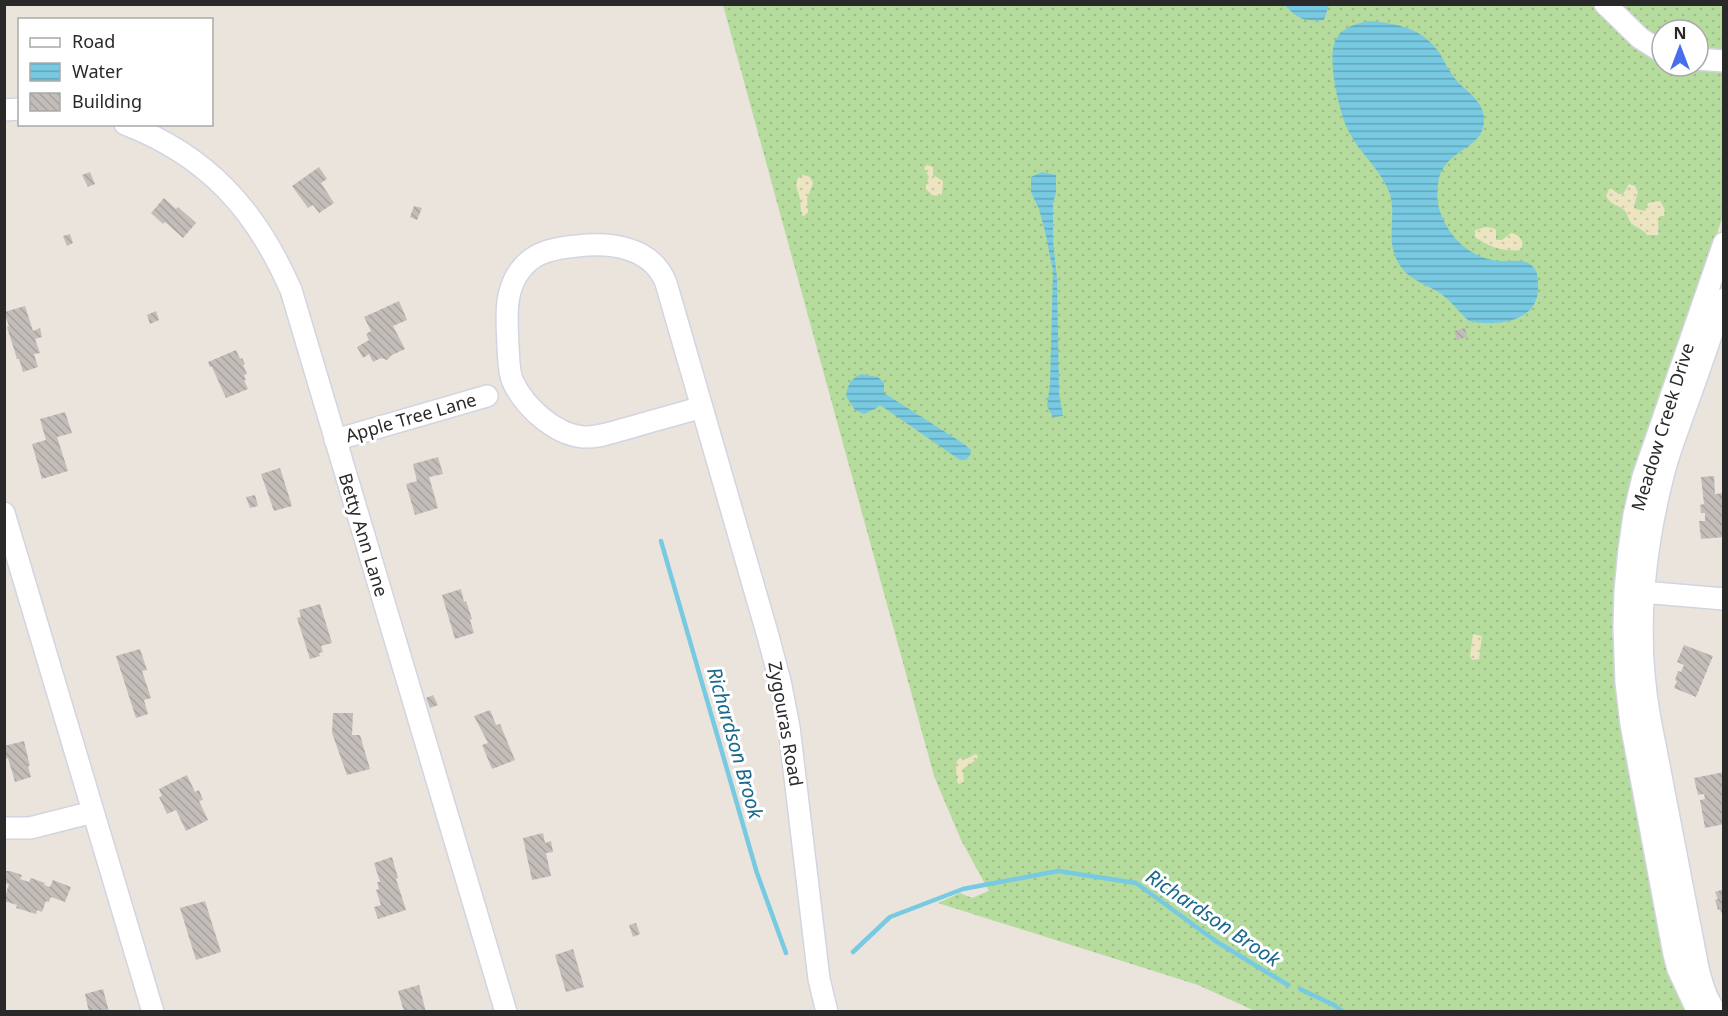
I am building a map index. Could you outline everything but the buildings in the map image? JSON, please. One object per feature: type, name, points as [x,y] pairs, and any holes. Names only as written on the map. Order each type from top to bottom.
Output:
[{"type":"street","points":[[1605,4],[1640,38],[1650,44]]},
{"type":"street","name":"Betty Ann Lane","points":[[129,126],[160,140],[198,164],[231,194],[260,229],[291,290],[506,1011]]},
{"type":"street","name":"Meadow Creek Drive","points":[[1710,1007],[1702,987],[1654,793],[1643,652],[1634,592],[1724,243]]},
{"type":"street","name":"Zygouras Road","points":[[702,407],[592,437],[573,435],[554,427],[520,394],[510,369],[507,309],[512,285],[521,268],[532,258],[546,252],[582,245],[604,245],[621,247],[654,263],[666,283],[702,407],[768,636],[785,704],[818,970],[827,1011]]},
{"type":"street","name":"Meadow Creek Drive","points":[[1706,320],[1724,299]]},
{"type":"street","name":"Apple Tree Lane","points":[[335,440],[488,396]]},
{"type":"street","points":[[4,513],[153,1011]]},
{"type":"street","points":[[1634,592],[1724,599]]},
{"type":"street","points":[[4,828],[30,828],[93,812]]},
{"type":"green space","points":[[723,5],[1723,5],[1723,216],[1649,427],[1635,474],[1614,621],[1613,647],[1619,719],[1668,968],[1679,999],[1686,1011],[1255,1011],[1198,985],[938,903],[960,893],[972,898],[989,891],[961,840],[934,776]]},
{"type":"sand","points":[[927,165],[933,167],[933,175],[943,181],[940,196],[932,195],[926,189],[929,177],[924,168]]},
{"type":"sand","points":[[803,175],[810,177],[813,183],[807,199],[808,212],[804,216],[801,213],[796,186],[798,178]]},
{"type":"sand","points":[[1629,184],[1635,186],[1638,192],[1634,206],[1636,209],[1645,211],[1648,203],[1660,201],[1663,206],[1665,213],[1659,219],[1658,235],[1647,235],[1632,224],[1625,211],[1606,196],[1609,189],[1623,194]]},
{"type":"sand","points":[[1485,227],[1496,230],[1496,240],[1502,240],[1511,233],[1517,235],[1522,241],[1521,250],[1497,248],[1475,237],[1475,230]]},
{"type":"sand","points":[[1473,634],[1482,636],[1479,659],[1472,660],[1470,656]]},
{"type":"sand","points":[[975,754],[978,756],[977,759],[963,769],[964,782],[959,784],[956,768],[958,759],[966,759]]},
{"type":"water","points":[[1285,5],[1329,5],[1324,20],[1317,21],[1306,20],[1293,14]]},
{"type":"water","points":[[1370,21],[1408,28],[1425,37],[1438,51],[1455,78],[1476,99],[1482,109],[1484,122],[1482,132],[1453,157],[1440,173],[1437,191],[1438,205],[1454,237],[1470,251],[1489,259],[1527,262],[1534,268],[1538,279],[1537,298],[1532,308],[1524,315],[1503,322],[1469,321],[1448,299],[1417,281],[1405,272],[1398,262],[1393,251],[1392,210],[1388,189],[1347,128],[1337,97],[1333,70],[1333,47],[1342,31]]},
{"type":"water","points":[[1042,172],[1056,175],[1053,241],[1057,278],[1059,393],[1063,416],[1053,417],[1047,406],[1050,384],[1053,271],[1039,209],[1031,192],[1031,177]]},
{"type":"water","points":[[861,374],[878,377],[884,383],[884,393],[964,444],[971,450],[970,455],[966,460],[960,460],[880,405],[864,414],[855,410],[846,396],[850,383]]},
{"type":"waterway","name":"Richardson Brook","points":[[661,541],[757,873],[786,953]]},
{"type":"waterway","name":"Richardson Brook","points":[[853,952],[890,917],[963,889],[1058,871],[1136,883],[1217,942],[1288,985]]},
{"type":"waterway","name":"Richardson Brook","points":[[1300,989],[1334,1005],[1343,1012]]}]
